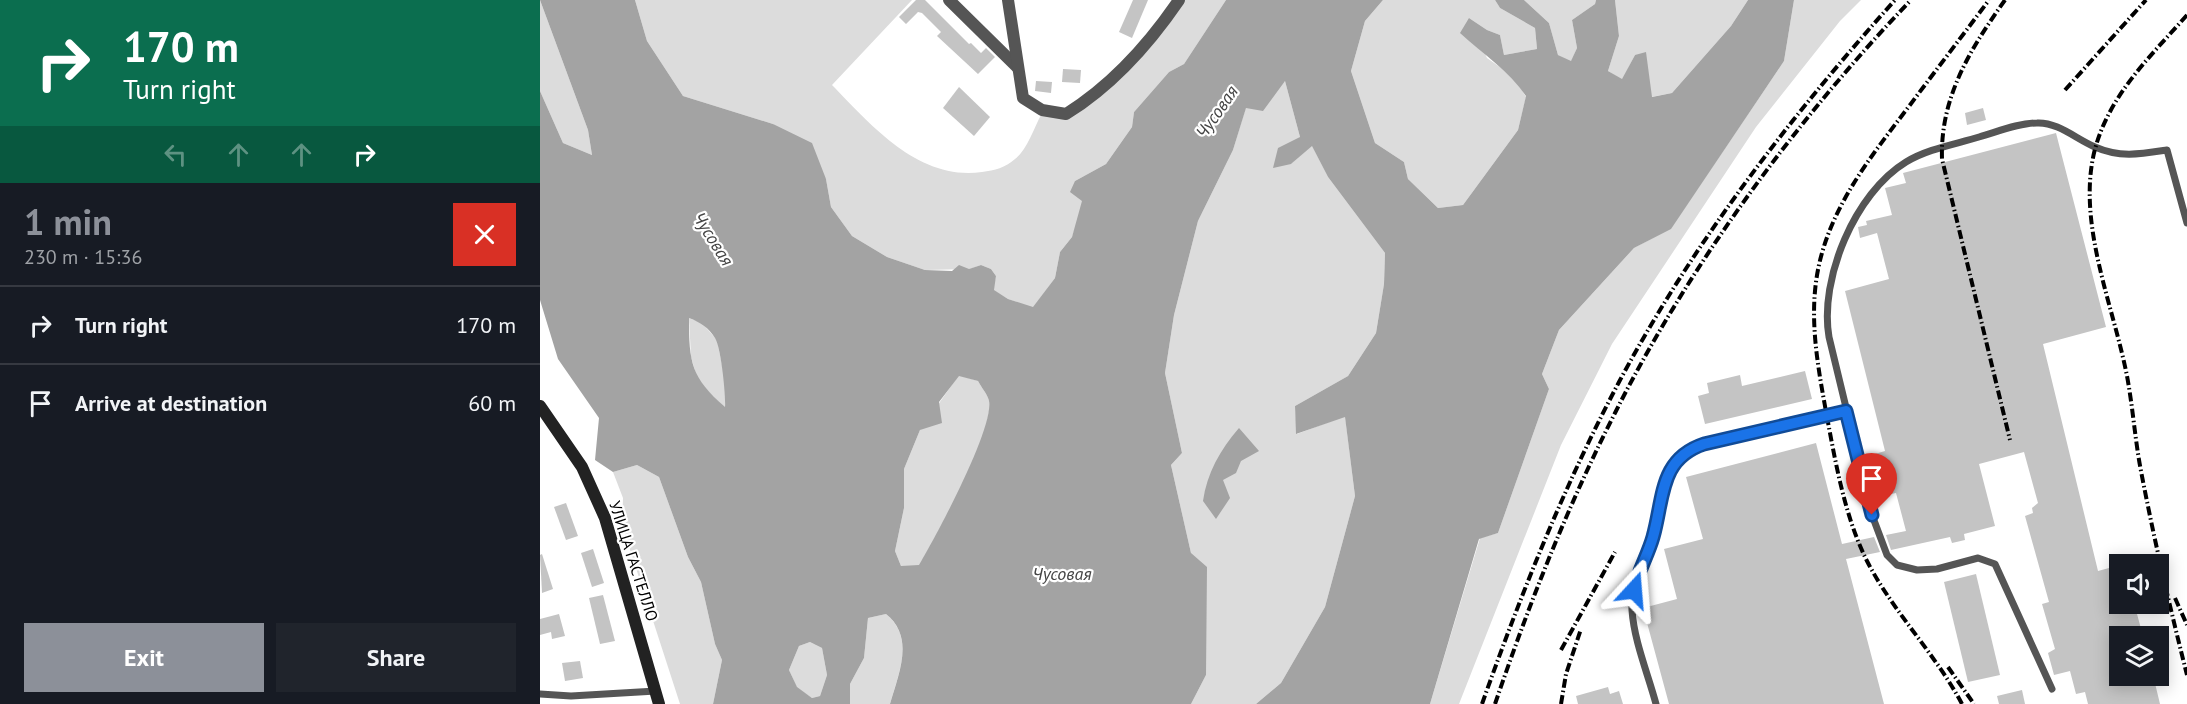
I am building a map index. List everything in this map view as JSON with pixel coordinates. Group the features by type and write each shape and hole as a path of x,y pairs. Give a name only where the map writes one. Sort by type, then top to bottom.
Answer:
{"street":[{"path":"949,0 1018,68"},
{"path":"1008,0 1023,98 1042,110 1066,114 1092,98 1125,65 1179,0"},
{"name":"УЛИЦА ГАСТЕЛЛО","path":"540,406 582,467 605,518 658,698"}],"lane":[{"path":"2052,689 1995,564 1978,558 1936,569 1917,570 1898,565 1887,555 1872,515 1846,411 1826,321 1828,294 1848,232 1859,210 1880,182 1909,160 2037,123 2049,124 2114,153 2130,156 2167,150 2187,222"},
{"path":"1656,704 1638,637 1632,602 1636,579 1655,531 1665,481 1674,463 1687,450 1704,444 1846,411"},
{"path":"540,694 658,698"}],"shaded area":[{"path":"540,0 588,130 592,155 563,143 540,91"},
{"path":"635,0 912,0 832,85 880,133 898,147 938,168 959,173 982,172 1004,167 1011,162 1023,150 1041,115 1065,119 1182,0 1226,0 1184,64 1169,72 1134,112 1132,127 1106,164 1075,181 1083,201 1081,212 1072,237 1060,252 1055,278 1033,308 1008,299 993,290 996,276 991,269 981,265 970,269 925,270 887,257 852,236 831,207 826,179 773,124 683,96 647,41"},
{"path":"1383,0 1495,0 1500,8 1535,28 1537,49 1504,55 1500,35 1487,30 1469,18 1487,58 1514,77 1526,97 1518,130 1463,205 1438,208 1408,179 1404,162 1375,143 1351,71 1365,21"},
{"path":"1524,0 1596,0 1595,4 1572,20 1577,48 1571,62 1558,55 1549,23"},
{"path":"1615,0 1748,0 1731,26 1672,93 1651,97 1635,55 1622,80 1608,71 1619,36"},
{"path":"1794,0 1861,0 1840,21 1756,127 1612,344 1561,445 1459,704 1430,704 1480,538 1498,533 1549,389 1542,374 1559,330 1634,248 1671,228 1784,61"},
{"path":"1285,81 1300,137 1291,164 1312,145 1328,177 1385,253 1384,284 1376,333 1348,376 1295,406 1297,434 1345,416 1355,496 1325,607 1281,683 1256,704 1191,704 1206,675 1191,553 1171,465 1182,453 1165,373 1174,315 1198,221 1233,150 1246,107"},
{"path":"689,318 702,323 717,340 727,390 725,408 698,381 691,357"},
{"path":"959,375 978,381 989,401 983,435 963,484 919,566 901,566 895,551 904,508 904,469 920,430"},
{"path":"637,465 659,477 688,557 701,582 715,644 722,660 713,704 680,704 622,525 623,498 613,472"},
{"path":"886,614 895,623 902,645 900,668 890,704 850,704 850,684 864,658 868,618"},
{"path":"810,642 822,648 827,675 820,696 812,698 797,688 789,670 799,646"}],"water":[{"name":"Чусовая","path":"540,0 635,0 647,41 683,96 773,124 812,143 826,179 831,207 852,236 887,257 925,270 952,271 959,265 969,269 981,265 991,269 996,276 994,290 1008,299 1033,307 1055,278 1060,252 1072,237 1082,201 1070,192 1075,181 1106,164 1132,127 1134,112 1169,72 1184,64 1226,0 1383,0 1365,21 1351,71 1375,143 1404,162 1408,179 1438,208 1463,205 1518,130 1526,96 1504,71 1460,33 1469,18 1487,30 1500,35 1504,55 1537,49 1535,28 1500,8 1495,0 1524,0 1549,23 1558,55 1571,61 1577,48 1572,20 1595,4 1596,0 1615,0 1619,36 1608,71 1622,79 1635,55 1646,52 1652,97 1672,93 1731,26 1748,0 1794,0 1784,61 1671,229 1634,248 1559,330 1542,374 1549,389 1498,533 1479,539 1430,704 1256,704 1281,683 1325,607 1355,496 1345,417 1296,434 1295,406 1348,376 1376,333 1384,284 1385,253 1328,177 1312,146 1291,164 1273,168 1278,148 1300,137 1285,81 1263,111 1246,108 1233,150 1198,221 1174,315 1165,373 1182,453 1171,465 1191,553 1207,567 1206,675 1191,704 890,704 900,668 902,644 895,623 886,614 868,618 864,658 850,684 850,704 713,704 722,660 715,644 701,582 688,557 659,477 637,465 613,472 595,460 599,418 558,359 540,300 540,91 563,143 592,155 588,130","holes":["689,318 707,328 717,343 723,372 725,407 705,387 694,368 691,358","959,376 978,381 989,401 988,415 962,483 919,565 901,566 895,551 904,508 904,469 920,430 942,423 939,402","810,642 822,648 827,675 820,696 812,698 797,687 789,670 799,646"]},
{"path":"1239,428 1259,451 1241,461 1236,473 1223,480 1230,498 1216,519 1203,501 1205,491 1215,462"}],"building":[{"path":"916,0 925,0 969,44 971,43 981,53 986,48 995,57 978,74 937,36 941,32 922,13 918,12 906,24 899,17"},
{"path":"1133,0 1148,0 1132,38 1119,32"},
{"path":"1063,69 1081,70 1080,83 1062,82"},
{"path":"1036,81 1052,82 1051,93 1035,91"},
{"path":"959,87 990,117 974,136 943,108"},
{"path":"1983,108 1986,120 1967,125 1965,113"},
{"path":"2056,133 2106,327 2043,344 2098,571 2109,568 2109,614 2137,614 2140,626 2109,626 2109,686 2156,686 2160,704 2088,704 2085,692 2076,694 2070,671 2054,675 2048,653 2055,649 2042,604 2049,602 2025,516 2033,513 2032,508 2038,503 2024,452 1979,464 1995,526 1964,534 1965,540 1952,543 1950,537 1891,550 1886,535 1906,531 1896,493 1886,495 1879,471 1875,472 1875,454 1885,451 1845,291 1889,279 1877,233 1860,238 1858,227 1867,225 1866,221 1892,215 1885,188 1906,183 1903,173"},
{"path":"1805,371 1812,399 1705,424 1698,396 1709,393 1707,383 1740,375 1742,386"},
{"path":"1816,443 1842,544 1874,537 1880,552 1846,559 1884,704 1669,704 1643,608 1677,599 1664,549 1703,539 1686,477"},
{"path":"566,503 578,536 566,540 554,507"},
{"path":"593,549 604,583 592,587 581,553"},
{"path":"542,554 553,589 542,593 540,555"},
{"path":"1976,574 2000,675 1968,682 1944,582"},
{"path":"603,595 615,641 600,644 589,598"},
{"path":"559,614 565,636 552,639 551,632 540,635 540,619"},
{"path":"580,661 583,678 565,681 562,663"},
{"path":"1608,687 1610,694 1619,691 1623,704 1578,704 1576,696"},
{"path":"2022,690 2025,704 1999,704 1997,696"}],"railway":[{"path":"1482,704 1528,581 1562,501 1599,421 1648,330 1711,231 1745,183 1818,90 1895,0"},
{"path":"1495,704 1536,592 1566,519 1598,446 1645,356 1677,302 1748,195 1827,94 1911,0"},
{"path":"1962,704 1939,667 1877,580 1859,544 1838,472 1821,384 1816,350 1814,299 1821,257 1829,233 1851,188 1879,146 1989,0"},
{"path":"2005,0 1970,55 1952,94 1946,115 1942,159 2010,440"},
{"path":"2065,90 2146,0"},
{"path":"2187,15 2133,77 2110,111 2095,149 2090,177 2093,234 2127,376 2151,522 2187,675"},
{"path":"1561,650 1615,552"},
{"path":"2175,598 2187,625"},
{"path":"1561,704 1566,674 1581,629"},
{"path":"1948,667 1974,704"}],"route":[{"path":"1634,590 1636,579 1651,544 1665,481 1674,463 1687,450 1694,447 1846,411 1872,515"}]}
